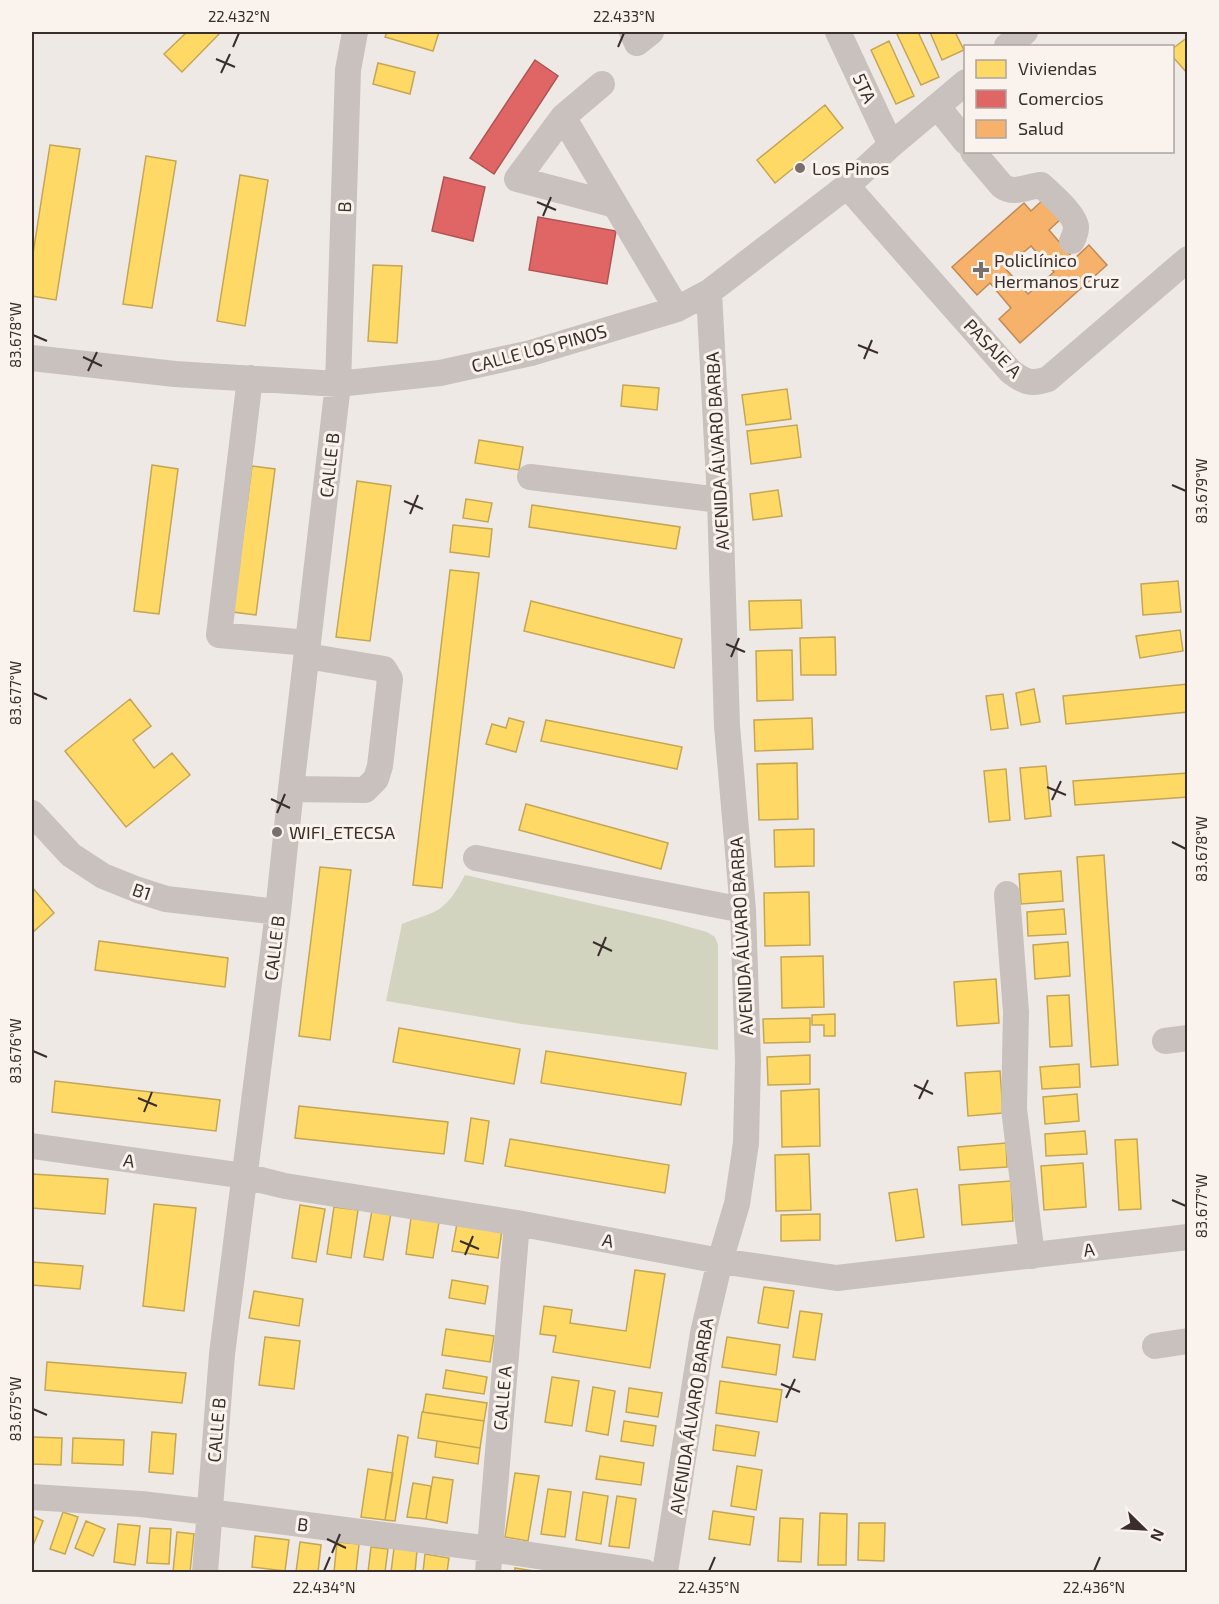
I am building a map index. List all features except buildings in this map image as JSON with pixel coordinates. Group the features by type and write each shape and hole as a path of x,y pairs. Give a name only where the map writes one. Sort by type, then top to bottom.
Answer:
{"street":[{"name":"B","path":"338,384 348,70 355,32"},
{"name":"5TA","path":"838,32 891,145"},
{"path":"1008,45 1025,32"},
{"path":"602,84 563,117 517,179 615,205"},
{"name":"CALLE LOS PINOS","path":"32,358 175,374 338,384 440,373 520,356 677,309 709,292 848,186 891,145 964,84"},
{"path":"937,105 964,139"},
{"path":"563,117 677,309"},
{"path":"974,153 1008,190 1019,191 1030,186 1041,185 1049,192 1076,223 1072,241"},
{"name":"PASAJE A","path":"848,186 1010,371 1028,382 1048,379 1188,259"},
{"name":"AVENIDA ÁLVARO BARBA","path":"665,1572 703,1333 720,1261 738,1204 746,1143 748,1061 743,910 727,726 720,500 709,292"},
{"path":"250,378 219,634 308,650 384,669 390,679 380,766 376,779 365,790 291,789"},
{"name":"CALLE B","path":"205,1572 222,1354 278,912 338,384"},
{"path":"530,477 720,500"},
{"name":"B1","path":"32,813 71,855 103,876 166,899 278,912"},
{"path":"476,858 743,910"},
{"path":"1007,894 1016,1012 1014,1109 1032,1256"},
{"name":"A","path":"32,1146 245,1176 285,1186 517,1222 720,1261 837,1278 1188,1238"},
{"name":"CALLE A","path":"489,1561 517,1222"},
{"path":"1155,1346 1188,1341"},
{"name":"B","path":"32,1497 141,1504 209,1512 489,1561 645,1572"}],"green space":[{"path":"465,875 664,920 707,932 715,937 718,945 718,1050 522,1024 386,1001 402,924 439,909 452,896"}],"place":[{"name":"Los Pinos","path":"800,168"},
{"name":"Policlínico Hermanos Cruz","path":"981,270"},
{"name":"WIFI_ETECSA","path":"277,832"}]}
